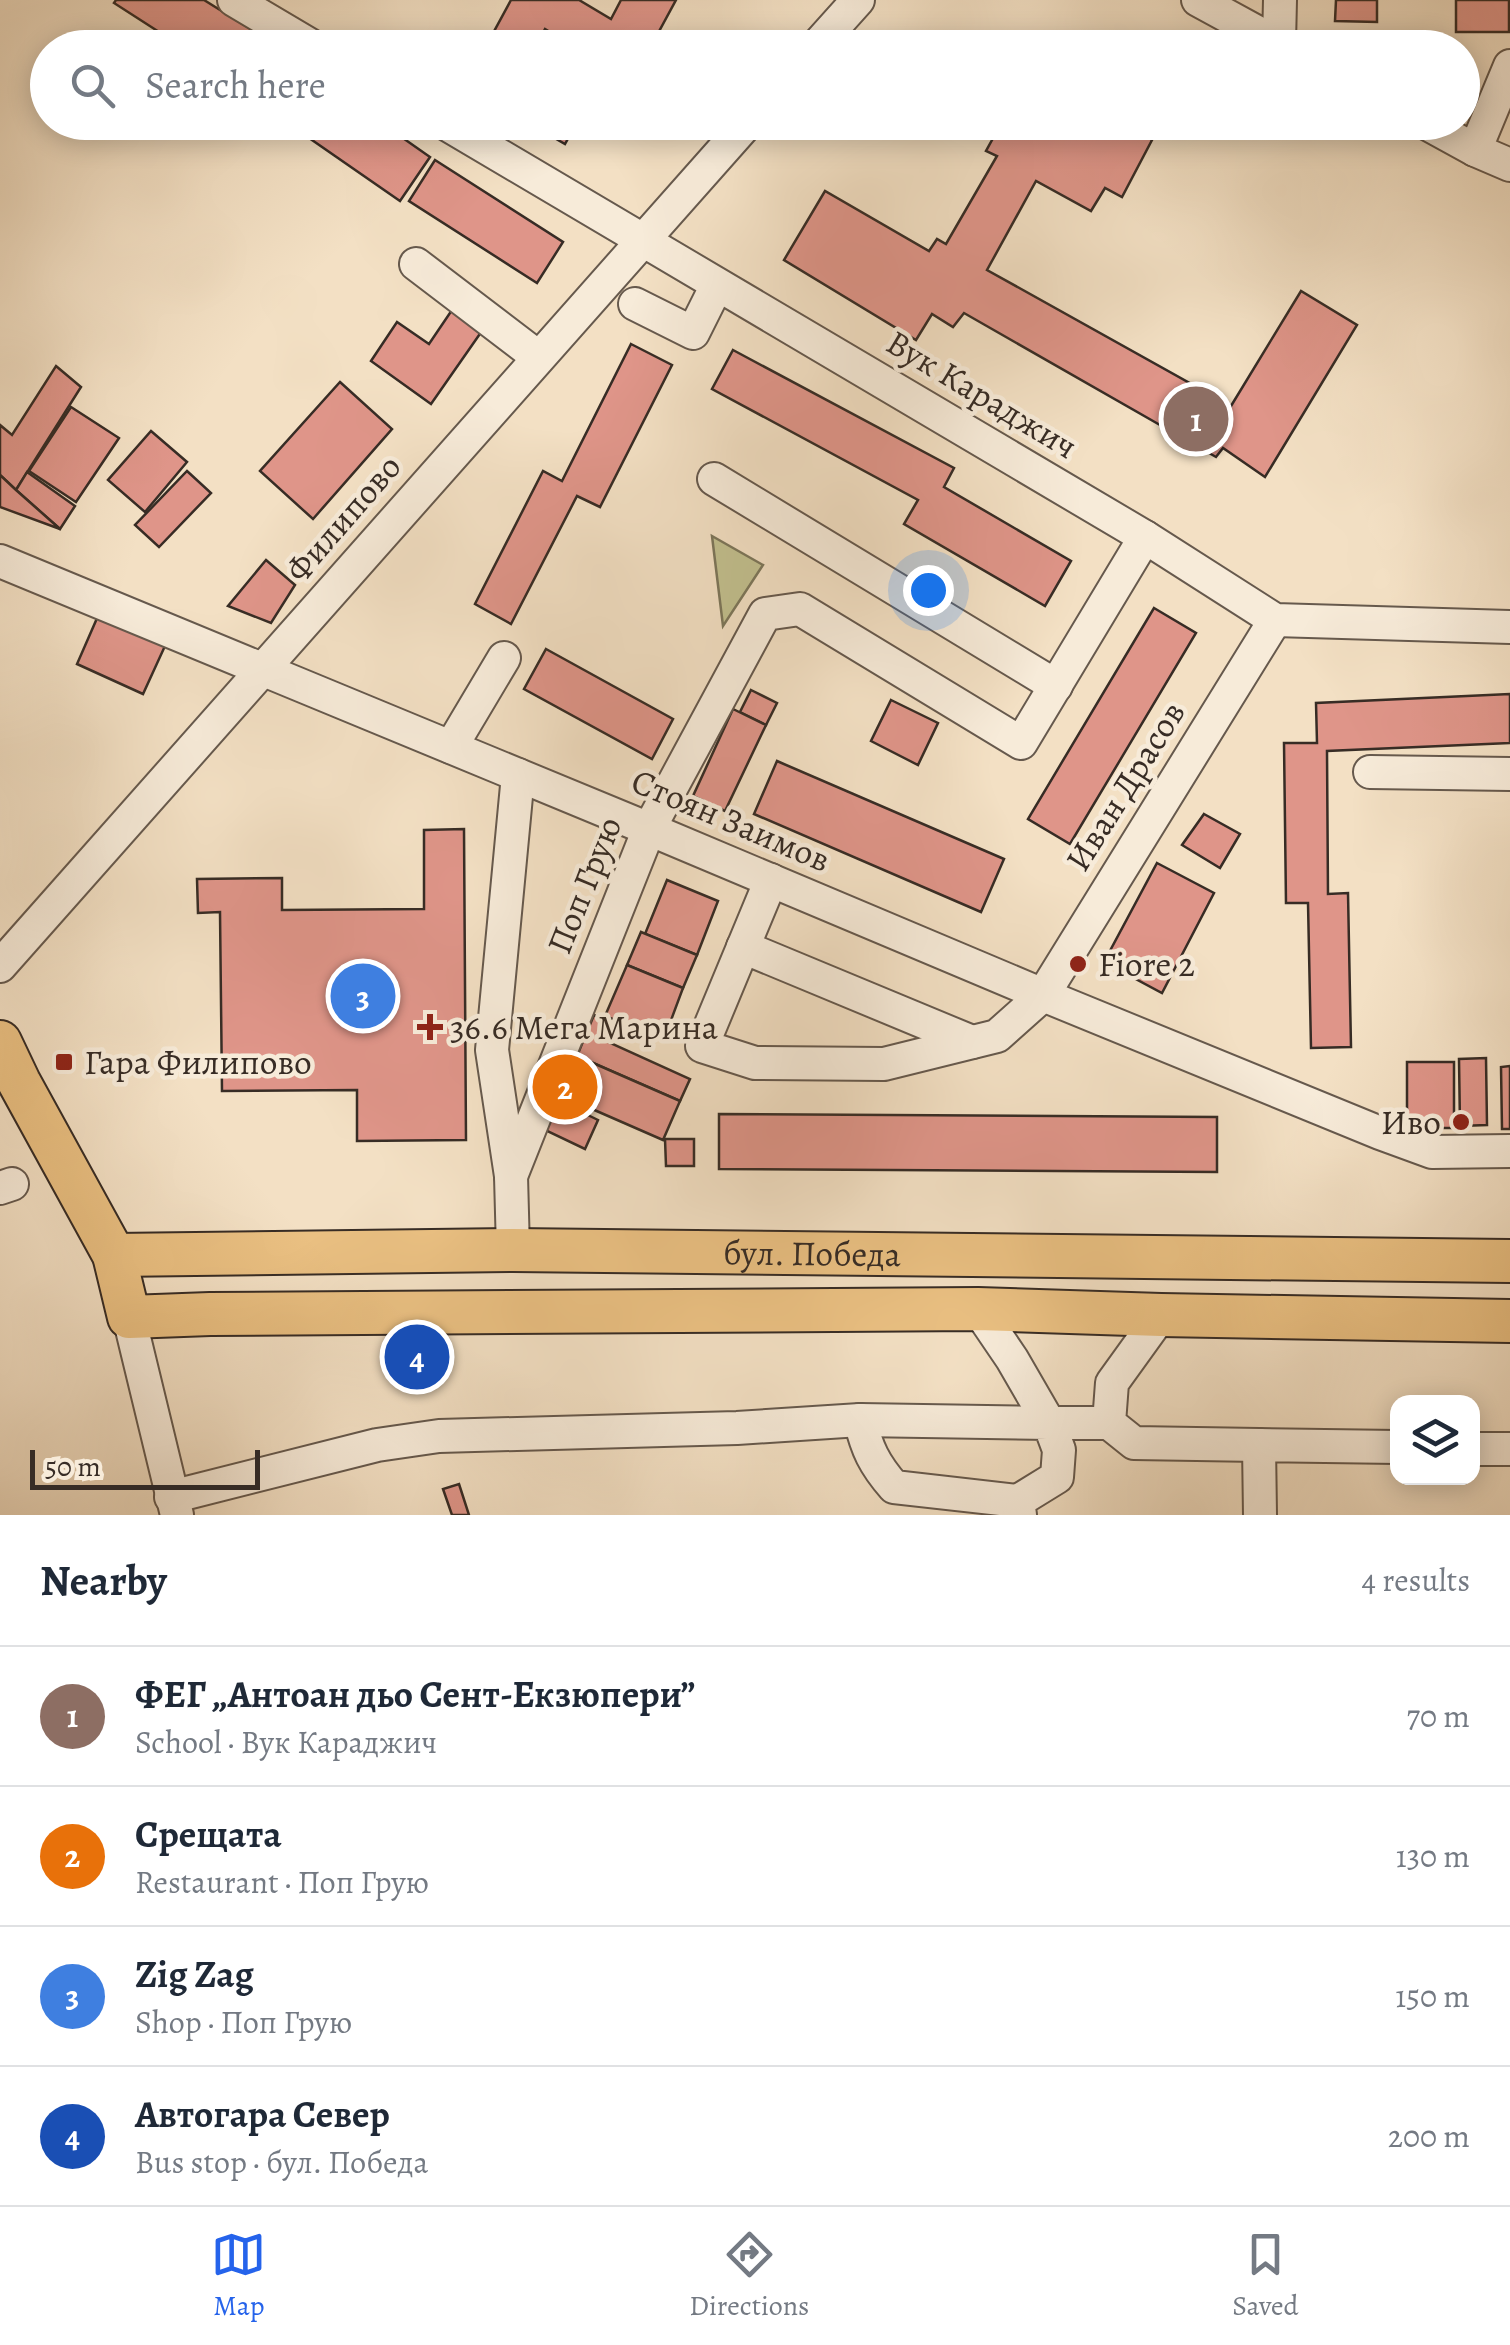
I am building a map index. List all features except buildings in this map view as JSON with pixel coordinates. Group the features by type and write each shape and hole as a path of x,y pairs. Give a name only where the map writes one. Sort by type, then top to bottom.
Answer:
{"main road":[{"path":"0,1042 18,1082 114,1255 129,1316"},
{"name":"бул. Победа","path":"114,1255 513,1250 1510,1261"},
{"name":"бул. Победа","path":"129,1316 978,1308 1510,1321"}],"street":[{"path":"234,0 285,30"},
{"path":"832,30 858,0"},
{"path":"1198,0 1253,30"},
{"path":"1280,0 1281,30"},
{"path":"1480,138 1510,66"},
{"name":"Вук Караджич","path":"473,140 1145,537 1274,620"},
{"name":"Филипово","path":"0,966 732,140"},
{"path":"1457,140 1510,165"},
{"path":"1475,150 1479,140"},
{"path":"416,264 538,357"},
{"path":"635,304 693,333 718,284"},
{"path":"714,479 1056,686 1145,537"},
{"name":"Стоян Заимов","path":"0,561 1043,995 1432,1152 1510,1151"},
{"name":"Поп Грую","path":"511,1176 649,829 765,614 800,610 1021,743 1056,686"},
{"path":"1274,620 1510,627"},
{"name":"Иван Драсов","path":"744,946 702,1046 755,1063 884,1064 998,1036 1043,995 1274,620"},
{"path":"452,747 504,658"},
{"path":"1370,772 1510,774"},
{"path":"513,1250 511,1176 492,1050 518,775"},
{"path":"770,880 744,946 972,1042"},
{"path":"860,1420 867,1449 894,1487 1019,1508 1057,1478 1059,1450 1048,1423 978,1308"},
{"path":"1109,1423 1112,1382 1161,1315"},
{"path":"129,1316 174,1506 377,1445 440,1436 737,1428 860,1420 1109,1423 1134,1442 1390,1447"},
{"path":"1259,1445 1260,1515"},
{"path":"1480,1448 1510,1449"}],"shaded area":[{"path":"712,536 763,565 723,626"}],"place":[{"name":"ФЕГ „Антоан дьо Сент-Екзюпери”","path":"1196,419"},
{"name":"Fiore 2","path":"1078,964"},
{"name":"Zig Zag","path":"363,996"},
{"name":"36.6 Мега Марина","path":"430,1027"},
{"name":"Гара Филипово","path":"64,1062"},
{"name":"Срещата","path":"565,1087"},
{"name":"Иво","path":"1461,1122"},
{"name":"Автогара Север","path":"417,1357"}]}
